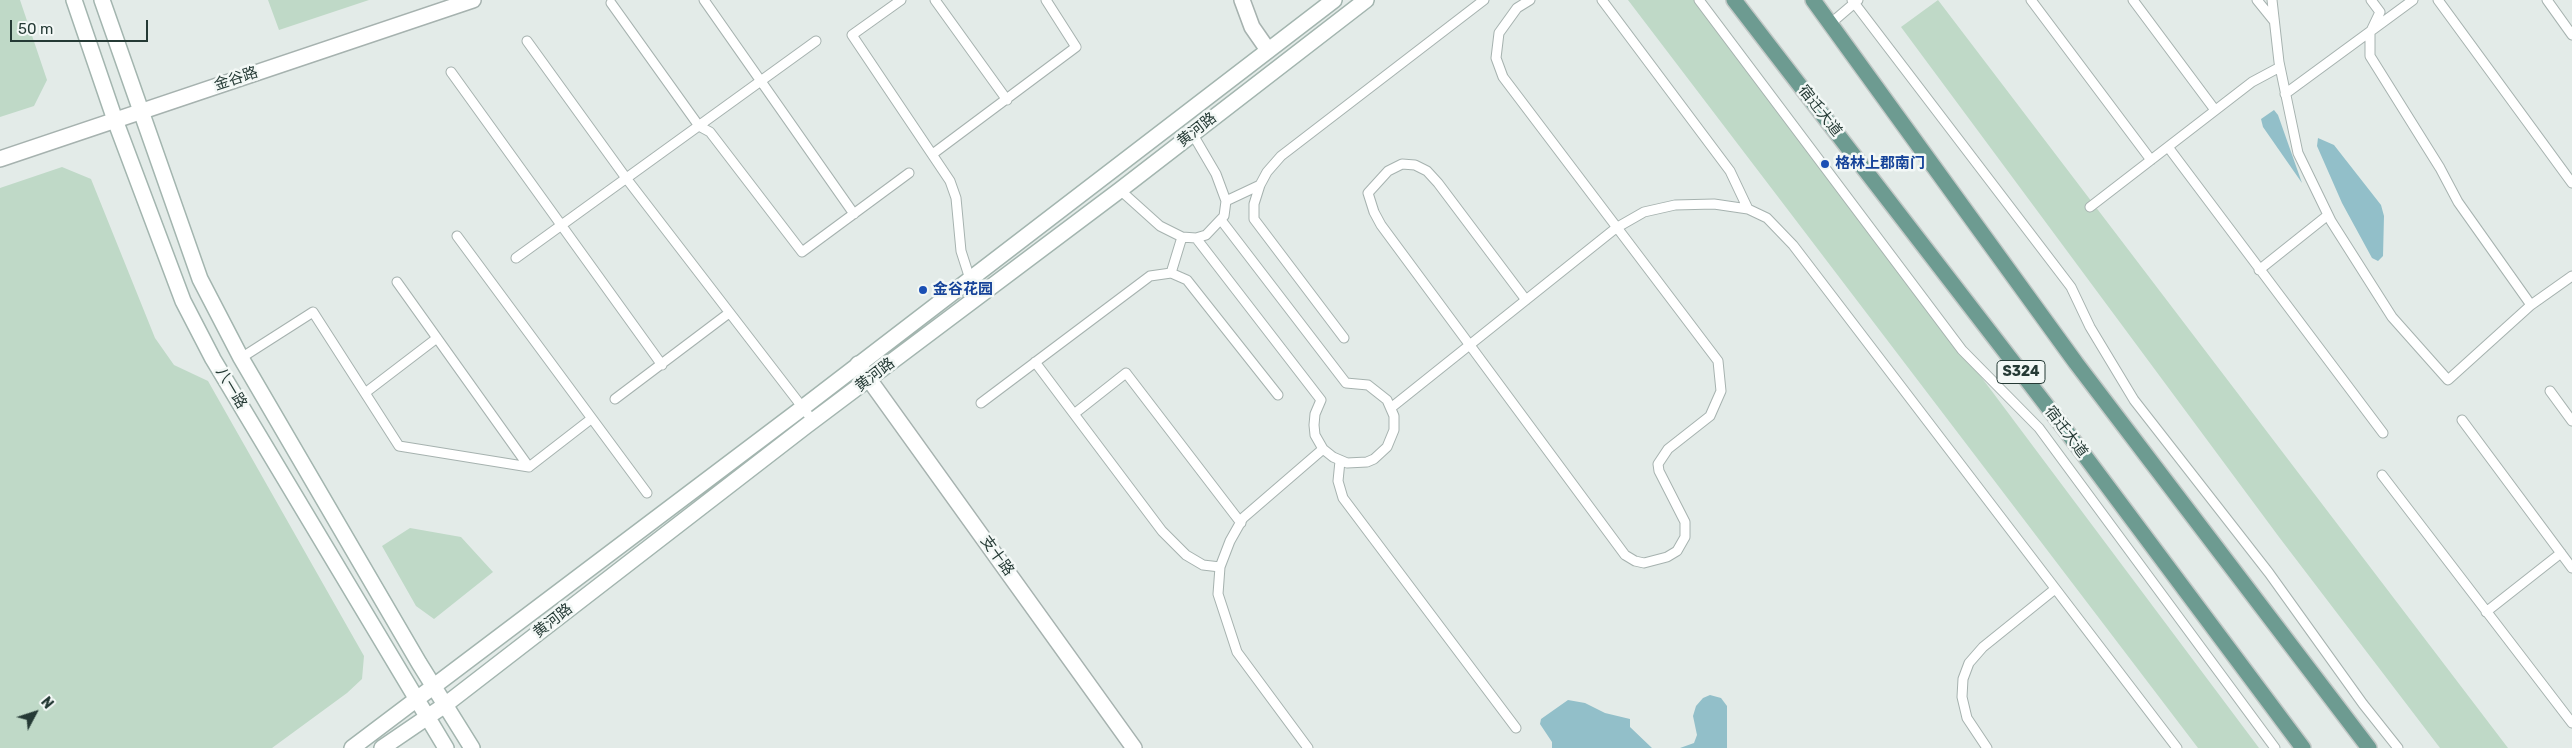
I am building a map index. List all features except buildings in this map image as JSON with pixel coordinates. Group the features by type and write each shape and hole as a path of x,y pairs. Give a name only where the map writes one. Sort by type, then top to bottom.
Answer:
{"main road":[{"name":"八一路","path":"74,0 115,120 187,310 213,359 446,748"},
{"name":"八一路","path":"102,0 200,279 241,358 434,687 472,748"},
{"name":"金谷路","path":"0,159 473,0"},
{"path":"1242,0 1252,27 1268,50"},
{"name":"黄河路","path":"352,748 1334,0"},
{"name":"黄河路","path":"382,748 426,716 445,705 869,378 1120,190 1366,0"},
{"name":"宿迁大道","path":"1734,0 2073,440 2303,748"},
{"path":"1813,0 2076,362 2369,748"},
{"name":"支十路","path":"858,364 1134,748"}],"lane":[{"path":"704,0 854,214"},
{"path":"902,0 852,35 934,153 954,188 961,251 970,279"},
{"path":"935,0 1007,100"},
{"path":"934,153 1076,47 1046,0"},
{"path":"1344,338 1254,219 1254,204 1260,185 1267,172 1280,156 1484,0"},
{"path":"1526,300 1438,184 1426,171 1415,165 1402,164 1388,171 1368,193 1374,212 1625,555 1635,561 1644,563 1667,557 1677,551 1685,537 1685,522 1659,471 1658,464 1668,449 1710,416 1721,391 1718,361 1503,77 1496,58 1499,33 1517,8 1530,0"},
{"path":"1602,0 1730,170 1748,208"},
{"path":"1699,0 1962,350 2039,428 2275,748"},
{"path":"2031,0 2151,160"},
{"path":"2132,0 2215,110"},
{"path":"2257,0 2274,22"},
{"path":"2272,0 2280,67 2298,153 2328,215 2392,317 2448,380 2531,305 2572,276"},
{"path":"2371,0 2380,12 2370,33 2370,56 2440,168 2458,202 2531,305"},
{"path":"2285,94 2413,0"},
{"path":"2438,0 2572,183"},
{"path":"2547,0 2572,35"},
{"path":"1830,24 1855,1 2071,287 2090,327 2134,400 2269,574 2363,704 2398,748"},
{"path":"611,4 700,126 710,132 802,252 909,173"},
{"path":"527,41 626,178 813,421"},
{"path":"516,258 816,41"},
{"path":"2090,206 2252,82 2280,67"},
{"path":"451,72 662,364"},
{"path":"1120,190 1160,226 1182,237 1196,238 1206,235 1224,216 1226,201 1223,188 1216,174 1192,133"},
{"path":"2168,147 2383,433"},
{"path":"1226,201 1260,185"},
{"path":"1392,408 1616,228 1644,212 1675,205 1714,204 1748,208 1767,218 1793,246 2177,748"},
{"path":"2259,270 2328,215"},
{"path":"1196,238 1321,400 1314,424 1315,435 1323,449 1340,461 1354,464 1367,462 1380,454 1387,447 1394,430 1392,408 1382,394 1368,385 1346,383 1221,220"},
{"path":"457,236 647,493"},
{"path":"1171,273 1182,237"},
{"path":"981,403 1150,276 1171,273 1187,280 1278,395"},
{"path":"397,282 529,466"},
{"path":"241,358 313,312 399,446 529,466 591,419"},
{"path":"615,399 729,313"},
{"path":"365,393 437,338"},
{"path":"1035,362 1162,531 1186,555 1203,566 1220,567"},
{"path":"1074,414 1126,373 1240,523"},
{"path":"2550,391 2572,421"},
{"path":"2462,420 2572,568"},
{"path":"1308,748 1237,652 1218,594 1220,567 1230,541 1240,523 1261,500 1323,449"},
{"path":"1340,461 1338,481 1342,498 1516,728"},
{"path":"2382,474 2572,723"},
{"path":"2486,612 2561,553"},
{"path":"1987,748 1967,718 1962,697 1963,679 1969,663 1983,647 2056,589"}],"green space":[{"path":"0,0 20,0 47,80 34,106 0,117"},
{"path":"268,0 369,0 279,30"},
{"path":"1628,0 1699,0 2259,748 2198,748"},
{"path":"1938,0 2508,748 2440,748 2279,537 1901,27"},
{"path":"62,167 91,179 155,338 174,365 208,381 364,656 362,679 347,693 272,748 0,748 0,188"},
{"path":"410,528 461,537 493,572 434,619 416,606 382,546"}],"water":[{"path":"2274,110 2278,115 2302,183 2263,127 2261,119"},
{"path":"2318,138 2334,145 2381,205 2384,216 2383,256 2378,261 2372,258 2342,203 2317,146"},
{"path":"1710,695 1721,698 1727,706 1727,748 1680,748 1694,743 1697,735 1693,716 1696,706 1703,698"},
{"path":"1568,700 1585,703 1605,713 1630,719 1630,727 1652,748 1552,748 1552,742 1540,724 1541,719"}],"place":[{"name":"格林上郡南门","path":"1825,164"},
{"name":"金谷花园","path":"923,290"}]}
